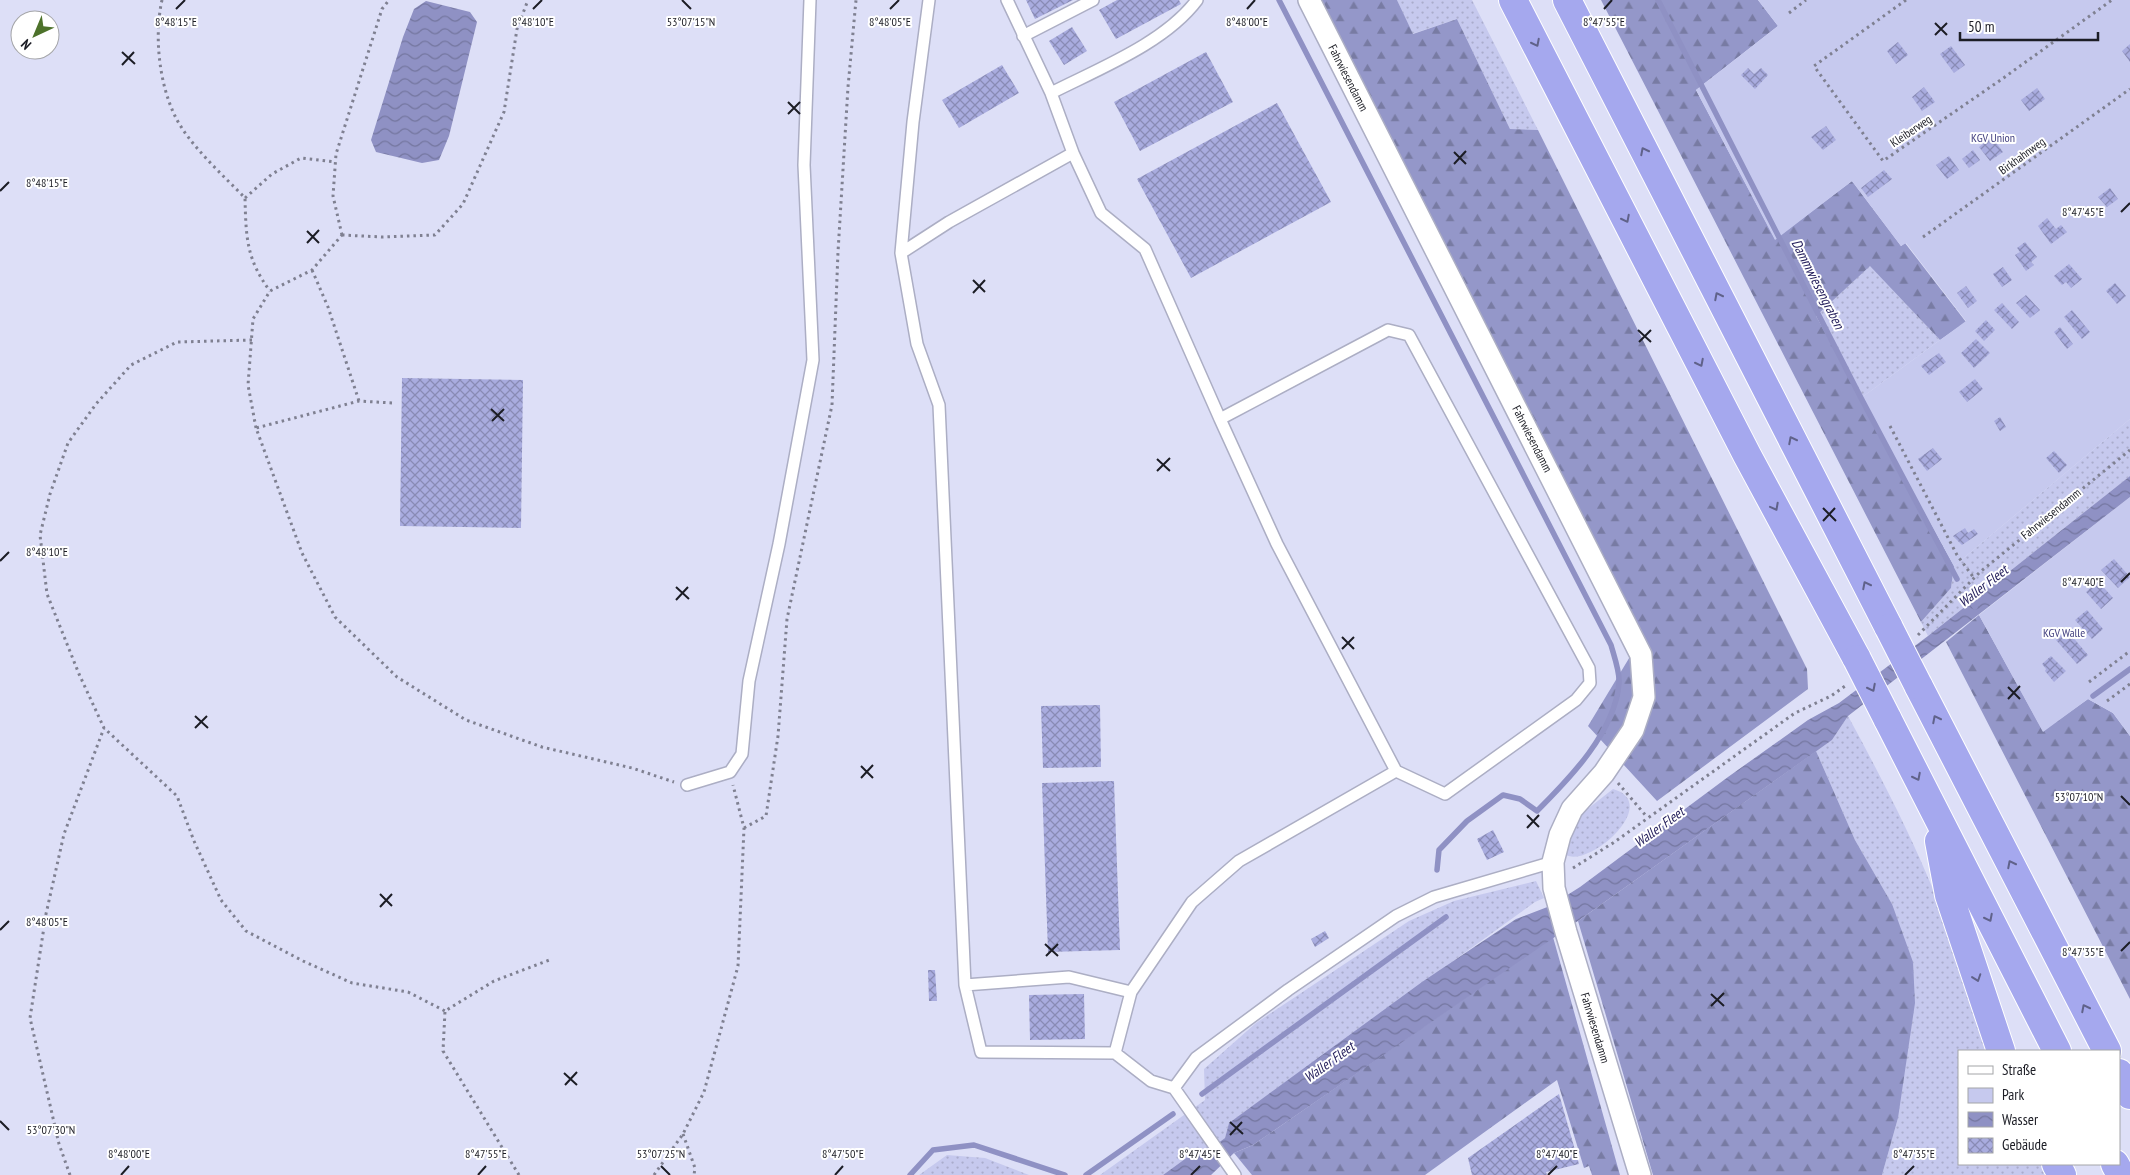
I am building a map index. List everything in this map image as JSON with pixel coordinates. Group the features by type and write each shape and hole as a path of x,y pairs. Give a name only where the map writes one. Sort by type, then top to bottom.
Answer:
{"highway":[{"path":"1513,0 1747,455 1857,659 2056,1050"},
{"path":"1567,0 2106,1050"},
{"path":"1934,812 1949,895 2002,1050"},
{"path":"2120,1075 2130,1095"}],"street":[{"name":"Fahrwiesendamm","path":"1309,0 1641,655 1644,696 1633,730 1604,773 1572,808 1560,835 1554,877 1566,932 1640,1175"}],"lane":[{"path":"687,786 730,772 742,754 749,681 779,544 813,360 804,164 810,0"},
{"path":"930,0 913,122 901,253 917,344 939,405 965,985 981,1052 1115,1053 1151,1081 1174,1088 1235,1175"},
{"path":"1007,0 1051,93 1073,153 1101,213 1146,248 1220,419 1277,544 1396,771 1445,794 1576,700 1590,683 1589,668 1409,334 1388,330 1220,419"},
{"path":"1023,36 1093,0"},
{"path":"1051,93 1148,43 1189,11 1198,0"},
{"path":"901,253 949,222 1073,153"},
{"path":"1115,1053 1131,992 1192,902 1239,861 1396,771"},
{"path":"1174,1088 1196,1058 1288,990 1396,916 1434,898 1554,877"},
{"path":"965,985 1069,977 1131,992"}],"path":[{"path":"162,0 158,61 175,117 205,157 245,198 246,239 256,273 270,291"},
{"path":"342,235 334,196 335,162 347,114 382,9 389,0"},
{"path":"342,235 383,237 435,235 463,204 504,112 517,29 528,0"},
{"path":"1788,13 1806,0"},
{"name":"Kleiberweg","path":"1906,0 1814,66 1883,161 2112,0"},
{"name":"Birkhahnweg","path":"1923,237 2130,89"},
{"path":"245,198 272,174 301,158 335,162"},
{"path":"342,235 312,270 270,291 254,319 248,384 256,428 302,553 335,617 397,677 466,720 542,747 632,768 687,786"},
{"path":"312,270 328,307 359,401"},
{"path":"252,340 177,342 131,365 96,404 68,444 50,494 40,535 47,594 79,674 104,728 177,796 194,841 221,900 246,931 303,961 352,983 408,992 445,1010"},
{"path":"256,428 359,401 392,403"},
{"path":"1890,426 1957,555 1974,578"},
{"name":"Fahrwiesendamm","path":"1924,630 1974,578 2130,450"},
{"path":"2089,682 2130,651"},
{"path":"2107,701 2130,684"},
{"path":"1554,877 1613,843 1795,713 1831,696"},
{"path":"70,1175 59,1144 30,1018 46,914 64,834 104,728"},
{"path":"654,1175 683,1134 704,1092 738,966 744,828 730,772"},
{"path":"1604,773 1621,786 1647,817"},
{"path":"445,1010 494,981 552,959"},
{"path":"445,1010 443,1051 519,1175"},
{"path":"683,1134 695,1168 694,1175"}],"green space":[{"path":"1297,0 1397,0 1413,34 1457,19 1510,129 1538,130 1807,669 1808,689 1657,801 1588,726 1631,655"},
{"path":"1397,0 1472,0 1538,130 1510,129 1457,19 1412,34"},
{"path":"1601,0 1758,0 1778,26 1696,90 1775,239 1852,181 1901,246 1905,243 1966,322 1940,340 1870,266 1816,316 1954,566 1951,588 1921,622"},
{"name":"KGV Union","path":"1758,0 2130,0 2130,419 1954,566 1861,398 1966,321 1906,243 1901,246 1852,181 1775,240 1696,90 1778,26"},
{"path":"1870,265 1940,340 1861,398 1816,316"},
{"path":"2130,419 2130,476 1928,636 1921,622 1951,588 1954,566"},
{"name":"KGV Walle","path":"2130,497 2130,736 2113,713 2088,699 2043,732 1979,615"},
{"path":"1979,615 2043,731 2088,699 2113,713 2130,736 2130,999 1946,642"},
{"path":"1848,716 1894,804 1935,894 1991,1050 1958,1050 1958,1165 2044,1165 2049,1175 1882,1175 1898,1118 1892,904 1855,840 1816,751 1832,740"},
{"path":"1816,751 1855,840 1892,904 1913,962 1915,1003 1898,1118 1882,1175 1653,1175 1578,921"},
{"path":"1613,789 1626,796 1630,807 1626,819 1617,832 1604,844 1590,852 1577,856 1566,855 1564,849 1580,815"},
{"path":"1536,881 1544,898 1535,902 1229,1123 1225,1138 1203,1154 1189,1156 1163,1175 1100,1175 1205,1100 1204,1069 1256,1023 1409,921 1454,901"},
{"path":"1553,937 1620,1175 1592,1175 1589,1166 1584,1168 1557,1080 1425,1175 1252,1175 1234,1153 1253,1145"},
{"path":"947,1155 985,1158 1029,1175 919,1175"}],"water":[{"path":"426,1 470,12 477,22 449,136 439,160 422,163 376,152 371,140 403,37 414,9"},
{"name":"Waller Fleet","path":"2130,476 2130,497 1848,716 1832,740 1578,921 1253,1145 1234,1153 1211,1175 1163,1175 1189,1156 1203,1154 1225,1138 1229,1123 1422,982 1516,919 1550,906 1580,887 1808,720 1839,703 1928,636"}],"building":[{"path":"1026,0 1073,0 1035,19"},
{"path":"1117,0 1179,0 1181,4 1116,39 1099,10"},
{"path":"1072,27 1087,51 1064,65 1049,41"},
{"path":"1898,42 1908,55 1896,64 1887,51"},
{"path":"2130,44 2130,62 2122,51"},
{"path":"1951,46 1965,65 1954,73 1940,54"},
{"path":"1206,52 1233,102 1140,151 1114,102"},
{"path":"1002,65 1019,93 959,128 942,100"},
{"path":"1748,68 1754,74 1761,68 1768,75 1755,89 1741,75"},
{"path":"1924,87 1935,102 1922,111 1912,97"},
{"path":"2037,88 2045,99 2029,111 2021,100"},
{"path":"1277,103 1331,202 1191,278 1137,179"},
{"path":"1826,126 1836,140 1823,150 1811,137"},
{"path":"1992,137 2003,152 1990,161 1979,147"},
{"path":"1973,150 1980,160 1969,168 1962,159"},
{"path":"1949,156 1959,170 1947,179 1936,165"},
{"path":"1884,170 1892,179 1868,197 1861,188"},
{"path":"2110,188 2118,199 2107,207 2098,197"},
{"path":"2047,218 2056,229 2061,225 2067,232 2051,244 2038,226"},
{"path":"2025,242 2037,257 2031,262 2034,265 2026,271 2015,255 2020,252 2017,248"},
{"path":"2069,264 2082,279 2071,288 2066,282 2062,285 2054,276"},
{"path":"2003,267 2012,280 2002,287 1993,274"},
{"path":"2115,283 2126,296 2117,304 2106,291"},
{"path":"1966,286 1977,301 1968,308 1957,293"},
{"path":"2026,295 2040,310 2030,318 2016,303"},
{"path":"2002,303 2019,322 2012,329 1994,310"},
{"path":"2072,310 2090,332 2082,339 2064,317"},
{"path":"1986,320 1995,330 1984,341 1975,331"},
{"path":"2060,327 2073,344 2067,349 2054,332"},
{"path":"1976,339 1990,353 1974,368 1961,353"},
{"path":"1939,353 1946,362 1929,375 1921,366"},
{"path":"402,378 523,380 521,528 400,526"},
{"path":"1975,379 1983,389 1967,402 1959,392"},
{"path":"2000,417 2006,427 2000,431 1994,421"},
{"path":"1933,448 1942,459 1927,471 1918,459"},
{"path":"2054,451 2067,465 2059,473 2046,458"},
{"path":"1965,528 1968,533 1974,529 1978,534 1962,545 1953,536"},
{"path":"2114,559 2130,577 2118,588 2101,570"},
{"path":"2098,581 2113,598 2101,609 2086,592"},
{"path":"2087,610 2103,629 2092,639 2075,620"},
{"path":"2062,634 2066,640 2071,635 2088,655 2077,664 2056,640"},
{"path":"2051,656 2066,671 2054,682 2042,664"},
{"path":"1100,705 1101,767 1043,768 1041,706"},
{"path":"1114,781 1120,950 1048,952 1042,783"},
{"path":"1493,830 1504,852 1487,860 1477,839"},
{"path":"1325,931 1329,938 1315,947 1311,939"},
{"path":"928,970 935,970 937,1001 929,1001"},
{"path":"1084,994 1085,1039 1030,1040 1029,995"},
{"path":"1559,1094 1579,1164 1546,1172 1547,1175 1472,1175 1468,1158"}],"waterway":[{"path":"1279,0 1611,645 1618,669 1619,683 1616,701 1609,719 1589,753 1563,784 1537,811 1520,799 1503,795 1467,821 1439,850 1437,870"},
{"name":"Dammwiesengraben","path":"1658,0 1861,398 1957,579"},
{"name":"Dammwiesengraben","path":"1968,597 1975,607"},
{"path":"2093,696 2130,669"},
{"path":"1202,1094 1446,917"},
{"path":"1086,1175 1173,1114"},
{"path":"910,1175 933,1150 974,1145 1065,1175"}]}
